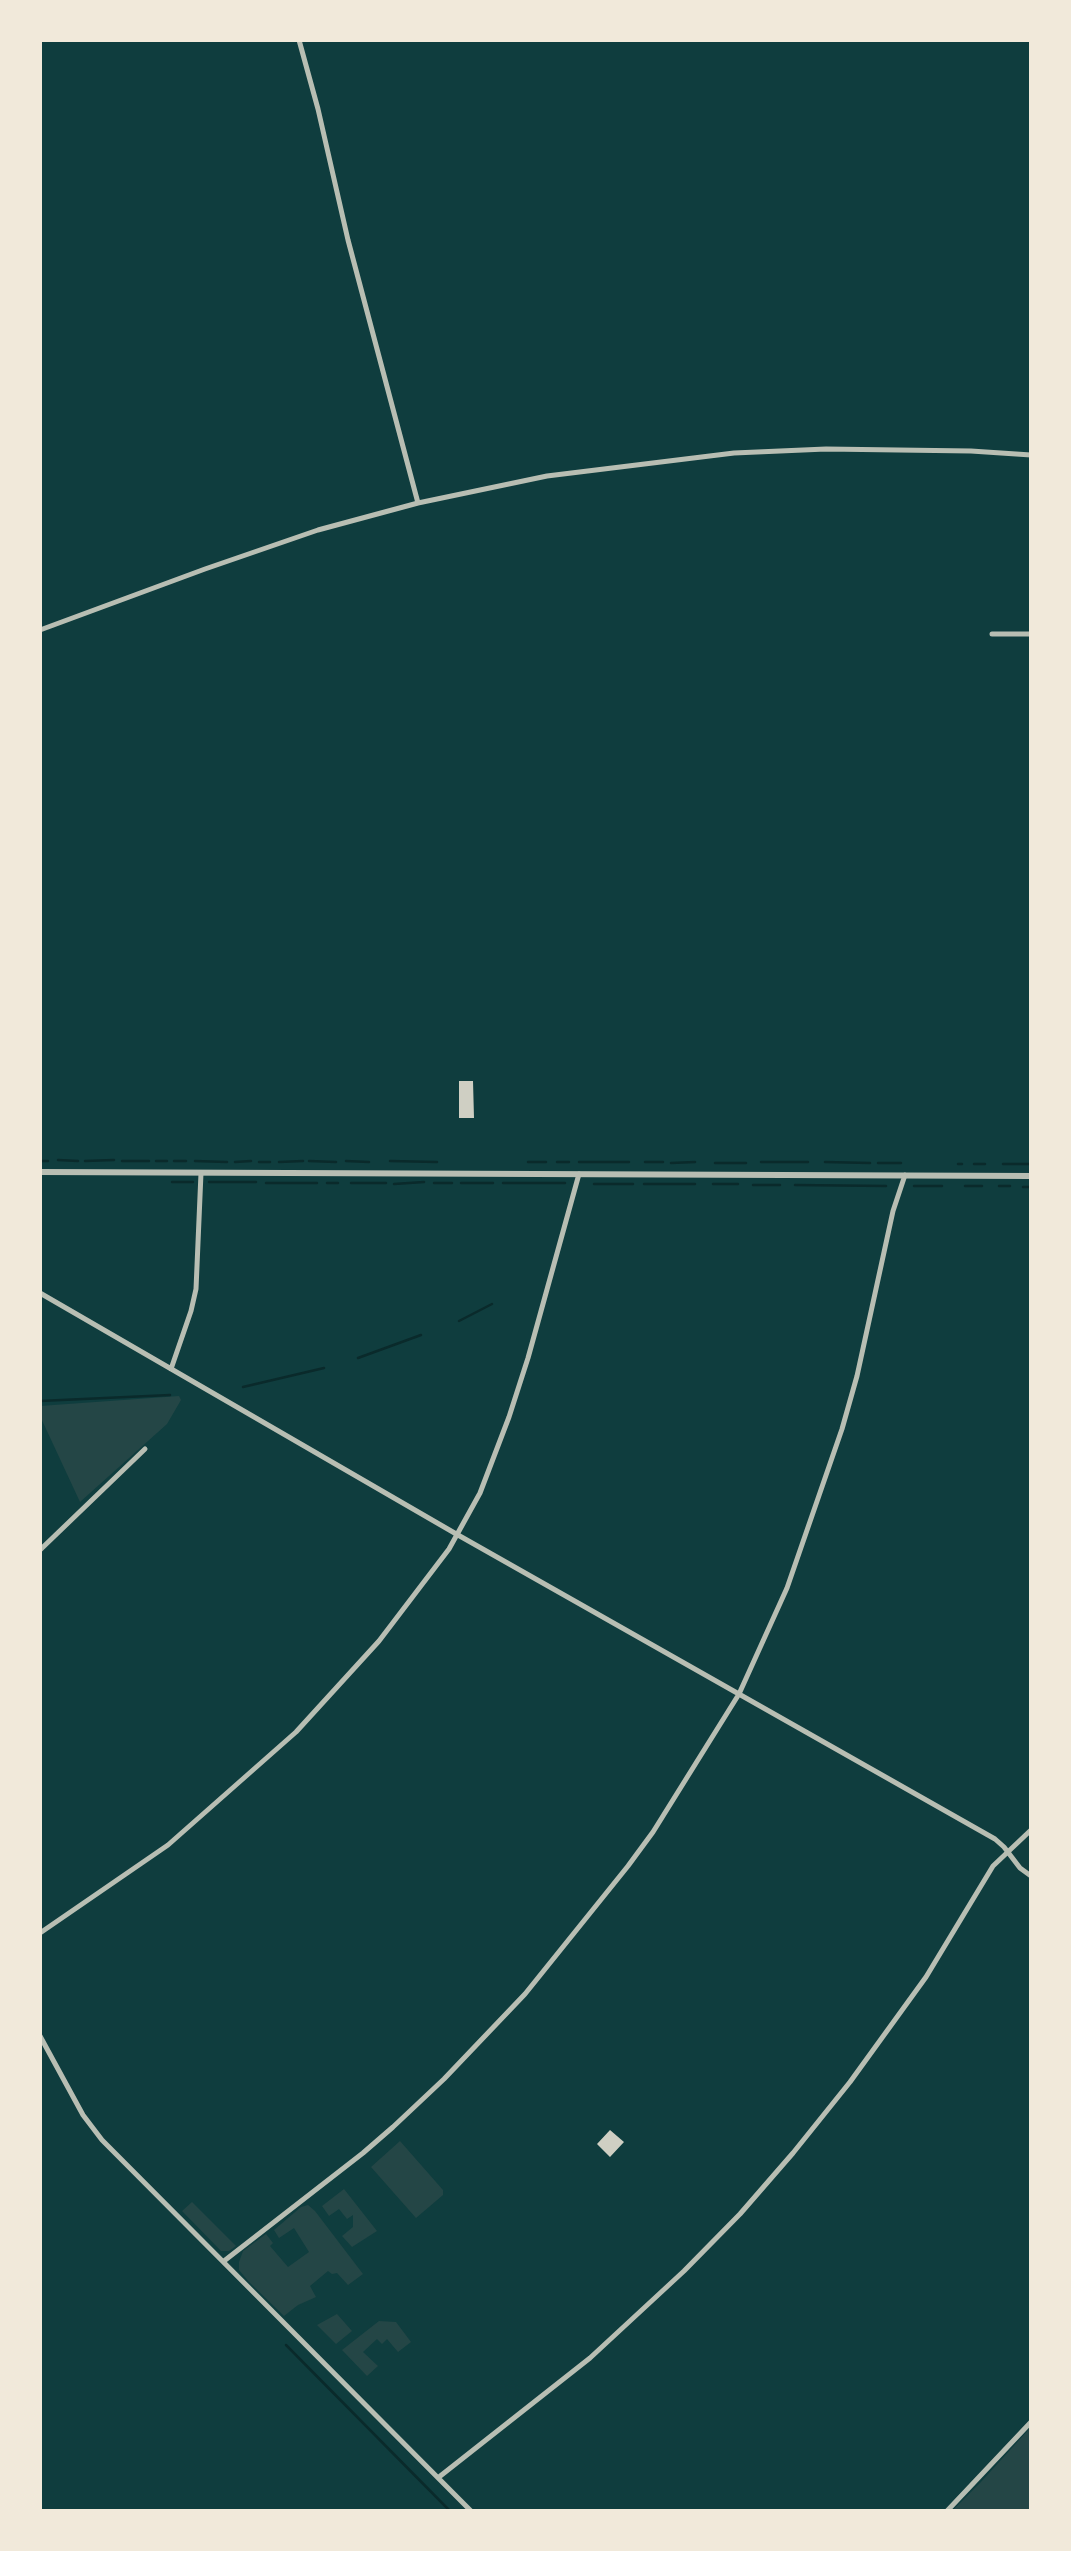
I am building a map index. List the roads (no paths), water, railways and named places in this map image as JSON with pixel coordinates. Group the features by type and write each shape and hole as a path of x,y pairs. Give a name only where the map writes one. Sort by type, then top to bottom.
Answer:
{"street":[{"path":"299,40 348,240 418,503"},
{"path":"40,630 279,543 418,503 564,473 734,453 862,448 1031,455"},
{"path":"992,634 1031,634"},
{"path":"40,1172 1031,1175"},
{"path":"171,1369 194,1299 201,1173"},
{"path":"40,1934 168,1845 296,1732 393,1625 458,1535 480,1493 509,1417 579,1174"},
{"path":"224,2261 385,2134 438,2085 519,2001 628,1866 739,1694 790,1580 842,1429 857,1376 893,1211 905,1175"},
{"path":"40,1293 458,1535 995,1839 1012,1860 1031,1876"},
{"path":"40,1550 145,1449"},
{"path":"439,2477 590,2358 675,2281 740,2214 850,2082 926,1976 993,1866 1031,1830"},
{"path":"40,2036 91,2127 471,2511"},
{"path":"947,2511 1031,2422"}],"waterway":[{"path":"58,1160 78,1161"},
{"path":"85,1161 114,1160"},
{"path":"40,1161 48,1161"},
{"path":"122,1161 149,1161"},
{"path":"156,1161 167,1161"},
{"path":"174,1161 186,1161"},
{"path":"195,1161 227,1162"},
{"path":"235,1162 251,1161"},
{"path":"279,1162 303,1161"},
{"path":"309,1161 336,1162"},
{"path":"346,1161 369,1162"},
{"path":"390,1161 437,1162"},
{"path":"259,1162 270,1162"},
{"path":"528,1162 546,1162"},
{"path":"557,1162 569,1162"},
{"path":"579,1162 629,1162"},
{"path":"645,1162 663,1162"},
{"path":"671,1163 695,1162"},
{"path":"761,1162 808,1162"},
{"path":"825,1162 870,1163"},
{"path":"715,1163 746,1163"},
{"path":"878,1163 901,1163"},
{"path":"974,1164 985,1164"},
{"path":"1003,1164 1031,1164"},
{"path":"172,1182 193,1182"},
{"path":"209,1182 256,1182"},
{"path":"394,1184 424,1182"},
{"path":"266,1183 317,1183"},
{"path":"327,1183 338,1183"},
{"path":"351,1183 386,1183"},
{"path":"434,1183 452,1183"},
{"path":"461,1183 493,1183"},
{"path":"503,1183 565,1183"},
{"path":"594,1184 633,1184"},
{"path":"644,1184 695,1184"},
{"path":"713,1184 738,1184"},
{"path":"753,1185 780,1185"},
{"path":"795,1185 886,1186"},
{"path":"914,1186 942,1186"},
{"path":"965,1186 982,1186"},
{"path":"999,1186 1010,1186"},
{"path":"1023,1187 1031,1187"},
{"path":"459,1321 492,1304"},
{"path":"358,1358 421,1335"},
{"path":"243,1387 324,1368"},
{"path":"40,1401 170,1395"},
{"path":"286,2345 450,2511"}]}
